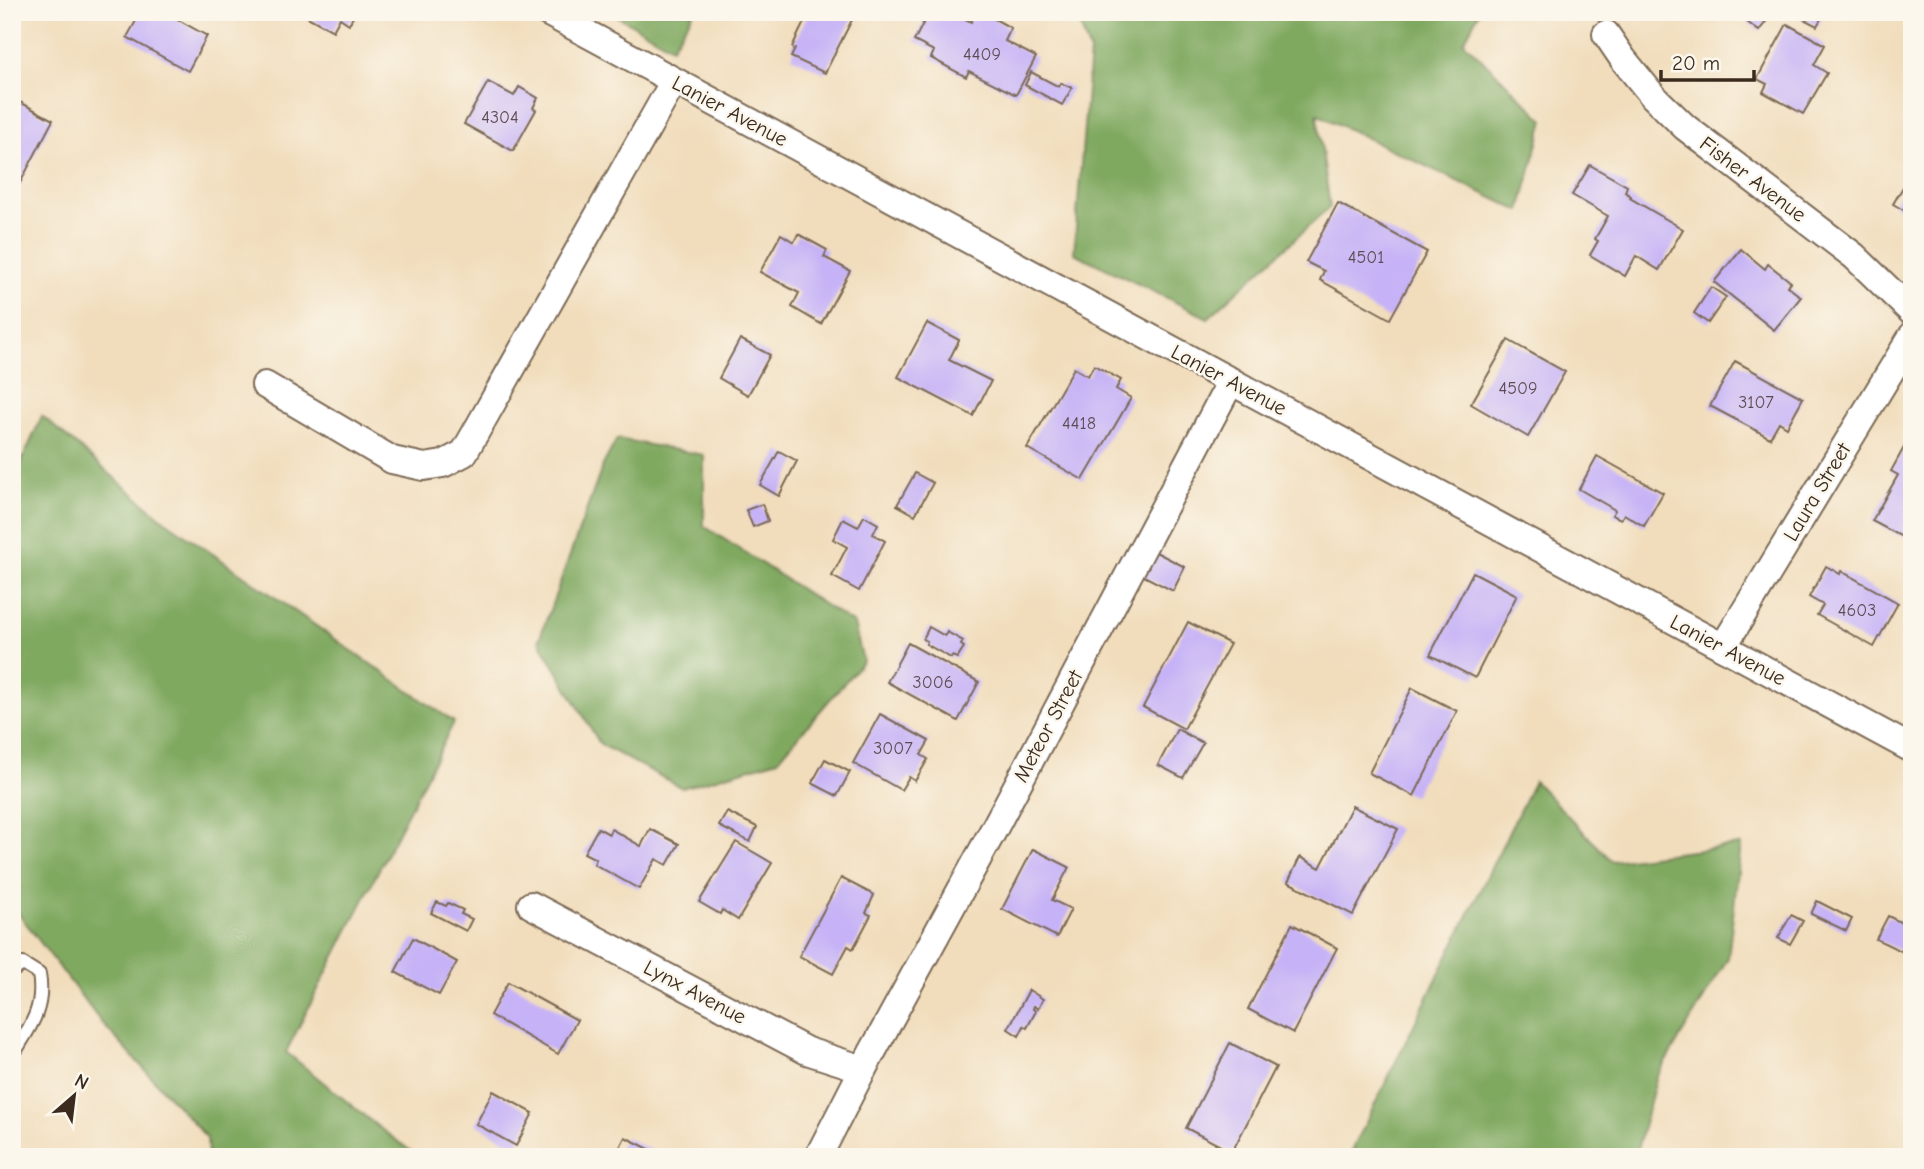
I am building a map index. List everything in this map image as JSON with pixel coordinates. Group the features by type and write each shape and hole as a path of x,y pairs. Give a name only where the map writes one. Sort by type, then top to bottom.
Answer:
{"street":[{"name":"Lanier Avenue","path":"547,12 1912,749"},
{"name":"Fisher Avenue","path":"1606,34 1653,96 1685,127 1854,256 1912,312"},
{"path":"265,385 392,460 424,467 443,464 464,453 674,81"},
{"name":"Laura Street","path":"1723,647 1912,336"},
{"name":"Meteor Street","path":"818,1157 1231,381"},
{"name":"Lynx Avenue","path":"531,905 807,1051 863,1069"}],"lane":[{"path":"12,971 23,964 39,974 42,993 35,1018 12,1056"}],"green space":[{"path":"610,12 694,12 672,47"},
{"path":"1075,12 1479,12 1464,42 1544,120 1520,211 1317,114 1330,207 1208,318 1074,253 1090,52"},
{"path":"42,416 164,520 454,722 286,1052 419,1157 208,1157 207,1138 101,1022 12,905 12,483"},
{"path":"617,439 704,455 704,526 854,624 863,661 778,760 682,788 600,744 539,640 603,465"},
{"path":"1534,781 1612,861 1741,845 1728,958 1657,1076 1635,1157 1349,1157"}],"building":[{"path":"141,12 164,12 207,36 188,71 127,37"},
{"path":"356,12 349,24 340,18 333,31 302,14"},
{"path":"809,12 856,12 825,73 791,57 795,49 792,47"},
{"path":"929,12 952,12 971,22 976,12 982,12 1011,28 1005,41 1036,57 1016,95 969,71 966,77 931,58 934,51 914,41"},
{"path":"1734,12 1773,12 1759,31"},
{"path":"1825,12 1817,26 1794,14"},
{"path":"1787,24 1825,45 1814,65 1827,73 1803,114 1763,92 1767,84 1757,79"},
{"path":"1031,72 1059,87 1061,83 1072,88 1062,105 1025,85"},
{"path":"488,82 514,96 519,87 538,98 533,108 536,110 513,151 464,124"},
{"path":"18,101 53,120 18,187 12,184 12,111"},
{"path":"1590,165 1627,186 1625,192 1630,198 1683,229 1659,270 1636,256 1625,276 1590,255 1598,241 1595,239 1608,216 1572,195"},
{"path":"1912,172 1912,215 1893,204"},
{"path":"1338,203 1427,252 1390,319 1320,280 1324,271 1306,262"},
{"path":"781,234 794,242 798,234 827,250 824,257 850,271 821,324 792,307 799,293 760,272"},
{"path":"1741,249 1765,269 1768,264 1791,282 1787,286 1801,297 1774,330 1714,282"},
{"path":"1711,287 1726,297 1708,323 1694,313"},
{"path":"927,323 959,340 949,360 991,381 973,416 898,377"},
{"path":"740,339 770,355 748,395 719,378"},
{"path":"1508,340 1565,372 1528,437 1471,404"},
{"path":"1735,361 1803,398 1787,427 1779,422 1770,438 1710,406"},
{"path":"1094,365 1121,380 1116,389 1131,398 1083,480 1027,448 1074,368 1088,376"},
{"path":"1906,444 1912,448 1912,520 1902,537 1872,521 1898,475 1891,471"},
{"path":"779,451 797,461 779,496 760,485"},
{"path":"1597,456 1663,493 1644,526 1624,514 1621,519 1612,515 1615,510 1579,489"},
{"path":"915,473 933,483 915,515 897,505"},
{"path":"762,504 768,521 753,527 746,510"},
{"path":"864,516 878,524 873,534 885,541 859,591 832,576 847,547 833,539 843,519 858,527"},
{"path":"1148,548 1185,567 1173,591 1136,572"},
{"path":"1826,566 1840,574 1841,571 1898,603 1874,647 1817,615 1823,605 1809,597"},
{"path":"1473,572 1517,595 1475,678 1430,655"},
{"path":"1188,622 1230,644 1184,729 1143,707"},
{"path":"929,627 945,636 947,632 963,641 961,645 964,647 957,658 951,658 926,644 927,641 923,639"},
{"path":"908,643 979,682 958,721 887,682"},
{"path":"1412,688 1457,711 1414,796 1369,773"},
{"path":"880,714 929,741 921,755 928,759 915,781 909,777 901,790 853,763"},
{"path":"1177,729 1203,743 1183,778 1158,765"},
{"path":"825,759 850,772 837,796 812,783"},
{"path":"1352,806 1398,829 1353,915 1288,882 1300,857 1320,868"},
{"path":"727,812 757,827 750,842 719,826"},
{"path":"598,828 609,834 611,829 641,846 650,829 679,844 667,865 656,859 639,889 594,864 596,859 584,853"},
{"path":"736,842 772,863 738,920 722,910 720,914 699,902"},
{"path":"1033,849 1069,867 1052,900 1071,909 1057,937 1002,909"},
{"path":"841,878 874,895 866,913 871,915 853,949 848,946 833,974 799,956"},
{"path":"1817,901 1852,919 1846,931 1811,914"},
{"path":"437,902 446,906 448,903 463,910 461,914 472,919 466,931 431,913"},
{"path":"1791,915 1803,921 1790,944 1778,938"},
{"path":"1888,916 1912,928 1912,936 1903,952 1876,939"},
{"path":"1292,924 1337,948 1293,1033 1248,1009"},
{"path":"413,938 457,962 439,995 395,972"},
{"path":"508,982 577,1020 558,1054 490,1015"},
{"path":"1029,990 1043,999 1038,1009 1034,1006 1036,1011 1027,1028 1024,1026 1019,1036 1008,1029"},
{"path":"1230,1043 1276,1067 1232,1152 1186,1128"},
{"path":"493,1091 533,1113 516,1146 476,1124"},
{"path":"625,1137 665,1157 615,1157"}]}
